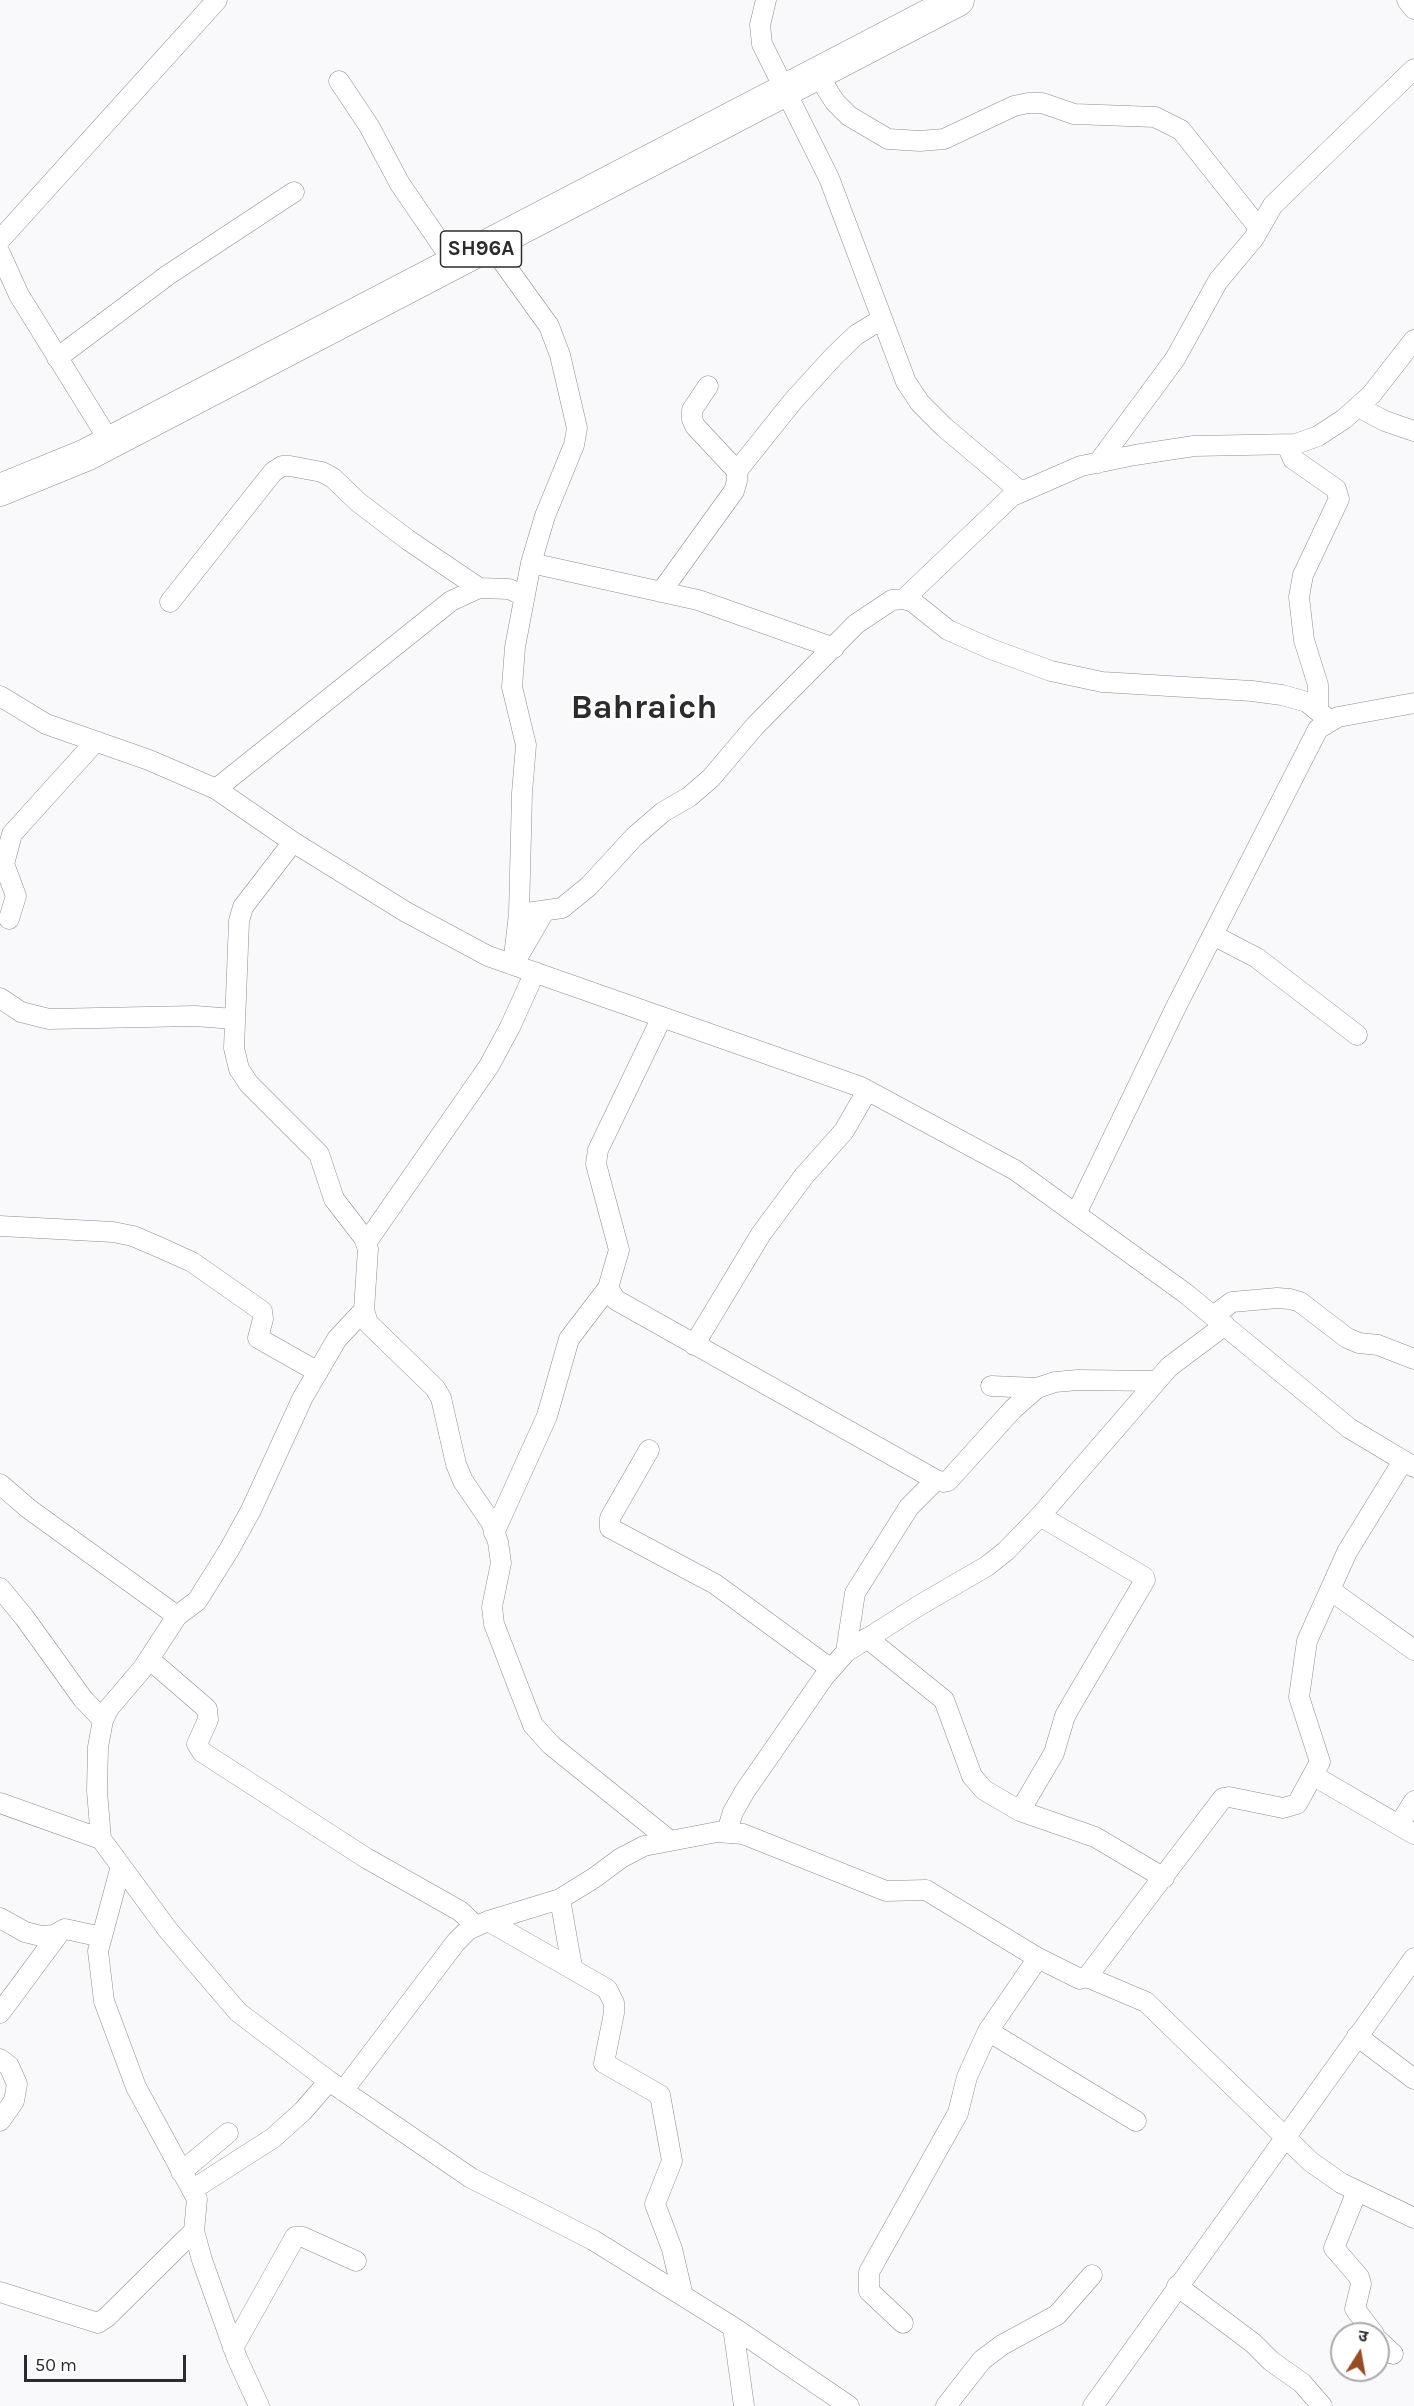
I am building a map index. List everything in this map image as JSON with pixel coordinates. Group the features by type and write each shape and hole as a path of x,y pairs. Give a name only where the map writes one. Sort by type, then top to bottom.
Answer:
{"main road":[{"name":"SH96A","path":"0,490 110,442 958,0"}],"street":[{"path":"0,240 217,0"},
{"path":"766,0 760,25 762,44 829,178 906,382 920,403 944,427 1021,492"},
{"path":"1407,0 1414,9"},
{"path":"1098,463 1176,359 1218,281 1259,228 1273,205 1414,69"},
{"path":"817,74 835,102 849,116 888,138 920,141 944,139 1014,106 1028,104 1042,103 1074,114 1155,117 1181,130 1259,228"},
{"path":"339,81 369,126 400,184 454,263"},
{"path":"57,358 168,275 294,192"},
{"path":"490,244 549,326 560,355 577,428 574,445 545,516 531,563 524,596 512,687 526,745 522,793 519,914 513,965"},
{"path":"0,253 18,295 110,442"},
{"path":"661,592 734,490 737,471 793,401 856,334 882,319"},
{"path":"903,599 1012,496 1081,466 1194,446 1287,445 1318,436 1371,395 1414,340"},
{"path":"708,386 692,410 692,419 695,426 737,471"},
{"path":"1358,407 1385,421 1414,431"},
{"path":"1076,1214 1213,935 1318,729 1312,713 1318,686 1304,640 1299,597 1303,575 1339,499 1336,489 1293,459 1287,445"},
{"path":"170,602 273,472 282,466 322,472 333,478 358,502 408,540 479,588"},
{"path":"531,563 730,609 834,648"},
{"path":"216,789 451,601 479,588 509,589 524,596"},
{"path":"519,914 562,908 589,886 649,824 711,778 756,726 856,624 875,609 892,600 903,599 913,602 948,630 991,650 1050,671 1102,682 1252,691 1312,713 1414,703"},
{"path":"1,698 46,724 149,760 216,789 293,842 406,912 488,956 867,1091 1015,1170 1219,1321 1349,1428 1409,1464 1347,1552 1307,1641 1299,1697 1320,1762 1298,1804 1290,1808 1229,1797 1222,1798 1164,1878 1087,1977 1080,1979 1038,1958 926,1890 886,1891 743,1834 727,1831 669,1840 644,1846 621,1858 560,1899 482,1924 456,1942 336,2086 273,2138 192,2190"},
{"path":"9,919 16,896 4,864 12,834 96,741"},
{"path":"293,842 243,907 237,935 234,1018 234,1048 238,1068 249,1084 319,1154 334,1199 366,1243 369,1260 364,1310 368,1323 377,1335 435,1388 444,1408 456,1464 494,1533 501,1563 492,1607 494,1624 523,1705 533,1725 551,1745 669,1840"},
{"path":"513,965 544,912"},
{"path":"1213,935 1257,958 1357,1035"},
{"path":"366,1243 489,1066 535,972"},
{"path":"0,998 21,1012 49,1019 195,1016 234,1018"},
{"path":"494,1533 547,1416 569,1339 608,1288 619,1250 598,1177 596,1164 598,1150 662,1017"},
{"path":"694,1345 761,1234 804,1176 844,1131 867,1091"},
{"path":"0,1226 113,1232 133,1236 162,1248 192,1262 262,1311 263,1320 258,1338 318,1372"},
{"path":"608,1288 616,1300 936,1480 948,1481 1013,1409 1037,1388"},
{"path":"727,1831 733,1812 745,1791 831,1669 846,1652 987,1566 1006,1551 1040,1516 1157,1381 1219,1321 1232,1302 1277,1298 1300,1302 1347,1338 1359,1343 1378,1345 1414,1359"},
{"path":"364,1310 337,1339 318,1372 229,1550 197,1601 177,1616 149,1659 109,1708 103,1720 98,1747 97,1791 101,1839 168,1930 238,2012 336,2086 471,2178 593,2240 733,2327 849,2406"},
{"path":"992,1386 1037,1388 1056,1382 1078,1380 1157,1381"},
{"path":"649,1450 610,1518 610,1528 715,1584 831,1669"},
{"path":"846,1652 855,1593 909,1507 936,1480"},
{"path":"0,1484 29,1509 177,1616"},
{"path":"1020,1811 1054,1753 1065,1716 1145,1580 1144,1577 1040,1516"},
{"path":"0,1588 24,1617 83,1699 103,1720"},
{"path":"1330,1590 1414,1650"},
{"path":"867,1638 944,1700 972,1776 984,1790 1020,1811 1095,1837 1164,1878"},
{"path":"149,1659 207,1709 208,1720 197,1744 202,1752 366,1858 482,1924 572,1967 608,1989 614,2003 604,2062 660,2095 672,2161 656,2204 672,2249 683,2296"},
{"path":"1314,1776 1407,1829 1414,1802"},
{"path":"0,1803 101,1839"},
{"path":"121,1866 98,1952 104,2001 136,2087 197,2199 194,2231 202,2260 233,2348 259,2406"},
{"path":"560,1899 572,1967"},
{"path":"0,1918 25,1932 41,1936 71,1929 102,1937"},
{"path":"0,2013 60,1932"},
{"path":"903,2323 869,2291 869,2272 958,2113 966,2077 988,2031 1038,1958"},
{"path":"1093,2406 1414,1958"},
{"path":"1087,1977 1146,2002 1311,2162 1341,2183 1414,2218"},
{"path":"988,2031 1136,2121"},
{"path":"1357,2036 1414,2079"},
{"path":"0,2059 9,2066 17,2084 14,2101 0,2121"},
{"path":"181,2172 228,2133"},
{"path":"1357,2191 1334,2248 1359,2277 1361,2284 1355,2309 1365,2322"},
{"path":"0,2292 98,2322 107,2317 194,2231"},
{"path":"233,2348 295,2237 299,2236 356,2260"},
{"path":"946,2406 982,2360 1002,2345 1057,2315 1092,2275"},
{"path":"1177,2286 1302,2383 1322,2406"},
{"path":"733,2327 744,2406"},
{"path":"1390,2351 1393,2354"}],"district":[{"name":"Bahraich","path":"644,708"}]}
